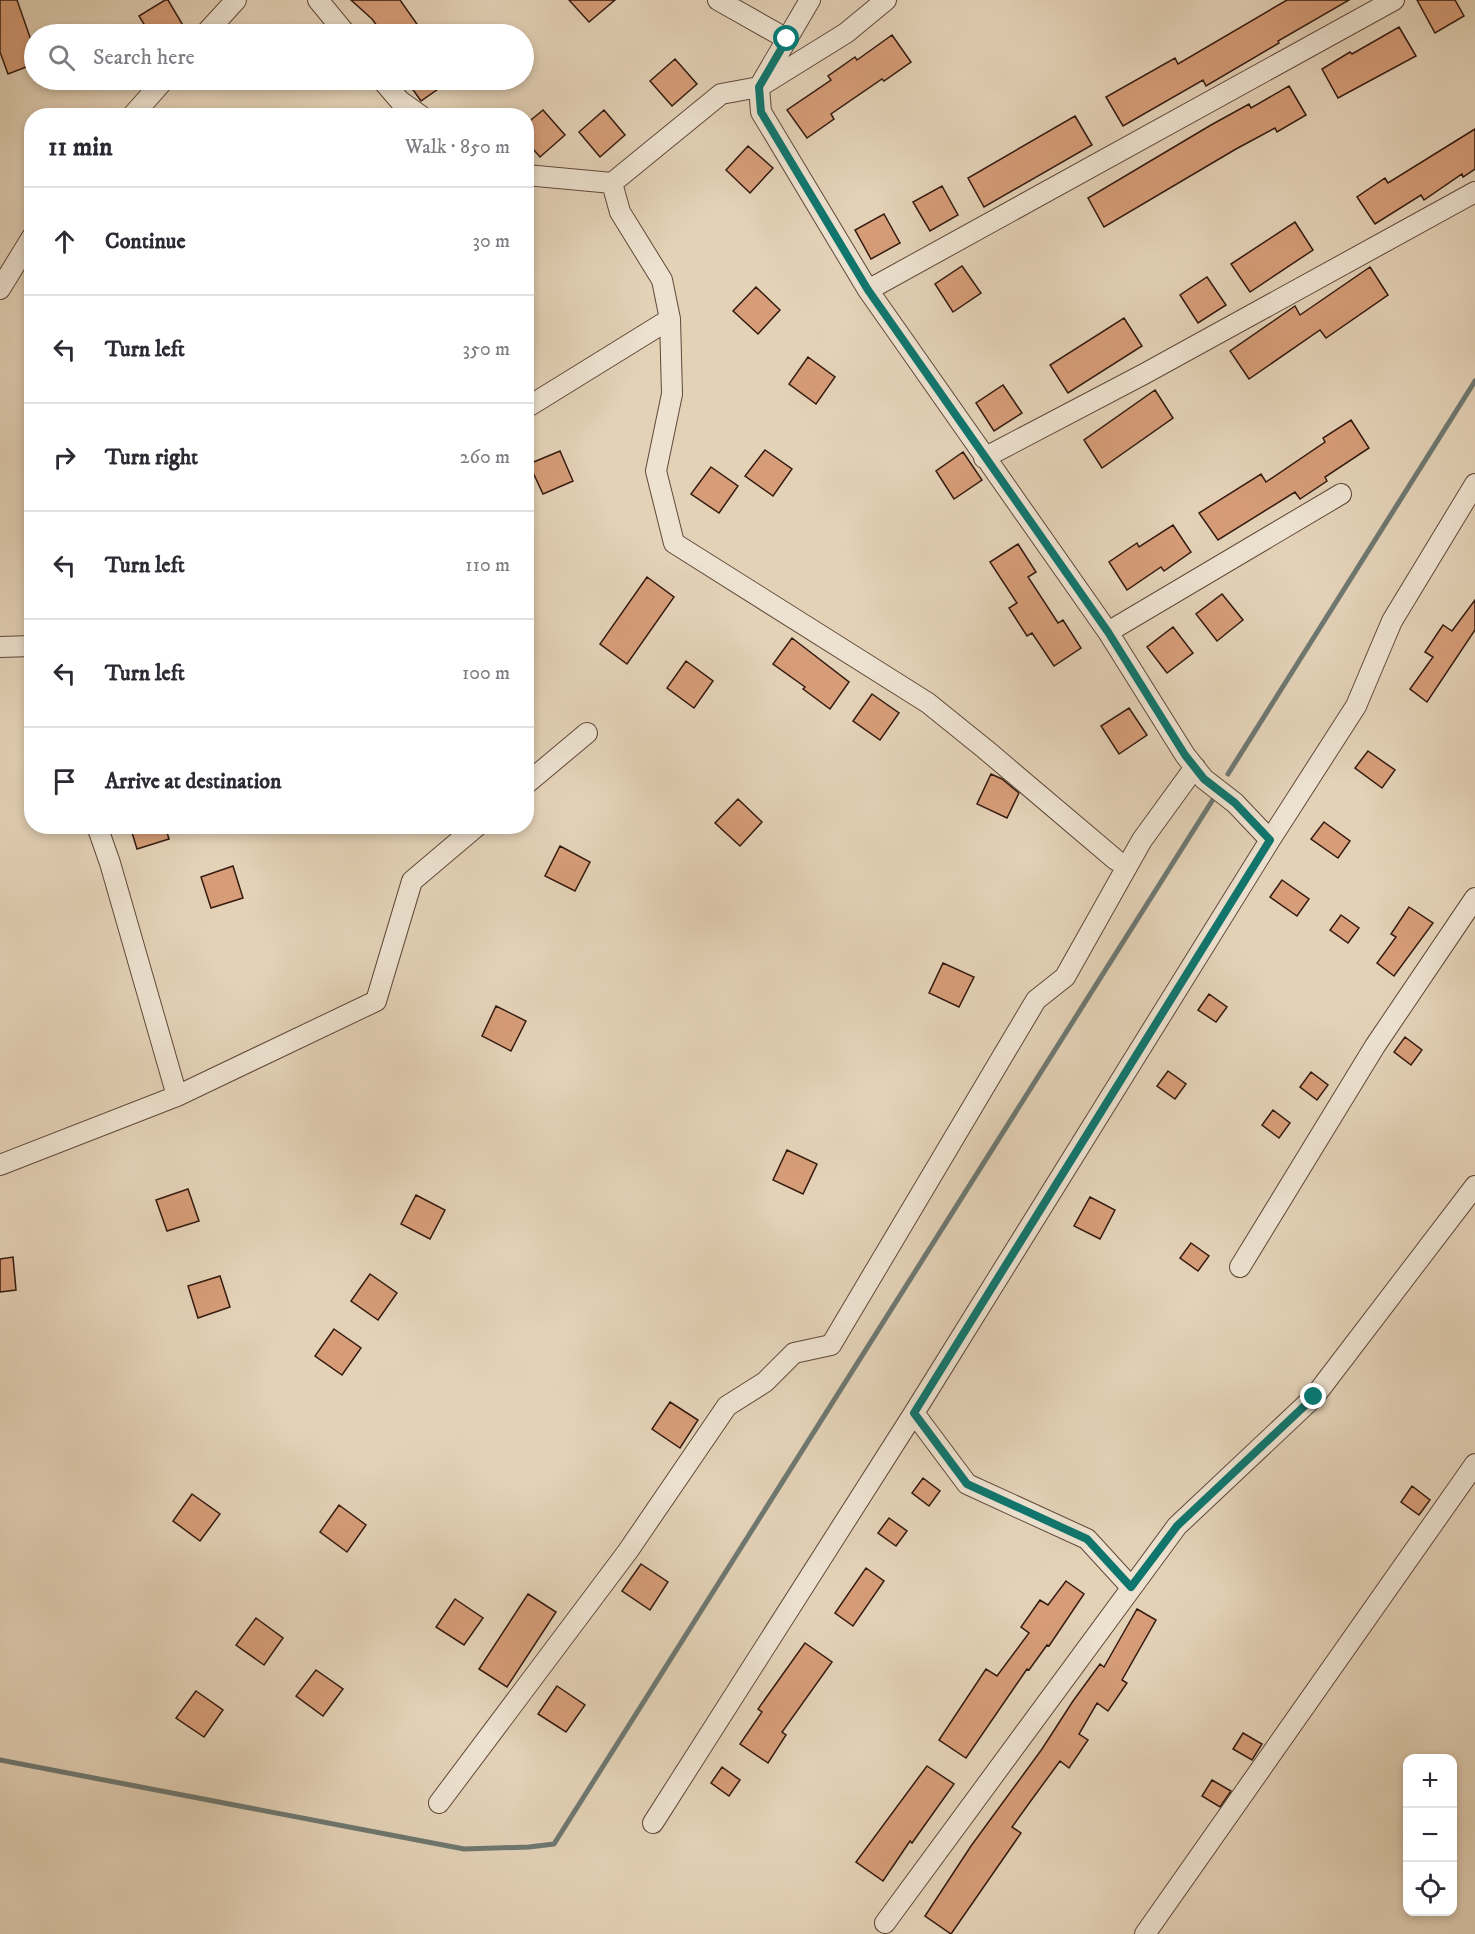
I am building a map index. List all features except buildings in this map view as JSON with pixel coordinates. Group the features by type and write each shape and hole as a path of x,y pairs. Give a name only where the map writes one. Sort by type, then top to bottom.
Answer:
{"street":[{"path":"214,24 236,0"},
{"path":"318,0 338,24"},
{"path":"718,0 787,39"},
{"path":"810,0 759,87 761,112 868,290 1108,632 1185,755 1204,779 1235,803 1270,840"},
{"path":"534,176 612,183 722,94 759,87 846,33 886,0"},
{"path":"868,290 1394,0"},
{"path":"139,108 155,90"},
{"path":"390,90 400,102 409,108"},
{"path":"612,183 620,212 662,280 670,319 672,394 657,471 674,543 928,703 1116,860"},
{"path":"984,458 1144,374 1475,192"},
{"path":"0,289 24,250"},
{"path":"534,403 670,319"},
{"path":"653,1823 914,1413 1270,840 1356,706 1392,621 1475,484"},
{"path":"1108,632 1341,494"},
{"path":"0,647 24,646"},
{"path":"534,777 587,733"},
{"path":"439,1803 628,1551 727,1406 765,1382 794,1353 831,1345 1036,1000 1065,977 1142,840 1195,767"},
{"path":"100,834 177,1096"},
{"path":"0,1166 177,1096 376,1001 412,882 468,834"},
{"path":"1240,1267 1375,1046 1475,898"},
{"path":"885,1923 1177,1526 1314,1397 1475,1185"},
{"path":"914,1413 967,1484 1087,1539 1131,1587"},
{"path":"1145,1934 1475,1464"}],"waterway":[{"path":"1228,774 1475,381"},
{"path":"0,1760 464,1849 554,1844 1212,801"}],"route":[{"path":"787,39 759,87 761,112 868,290 1108,632 1185,755 1204,779 1235,803 1270,840 914,1413 967,1484 1087,1539 1131,1587 1177,1526 1314,1397"}]}
